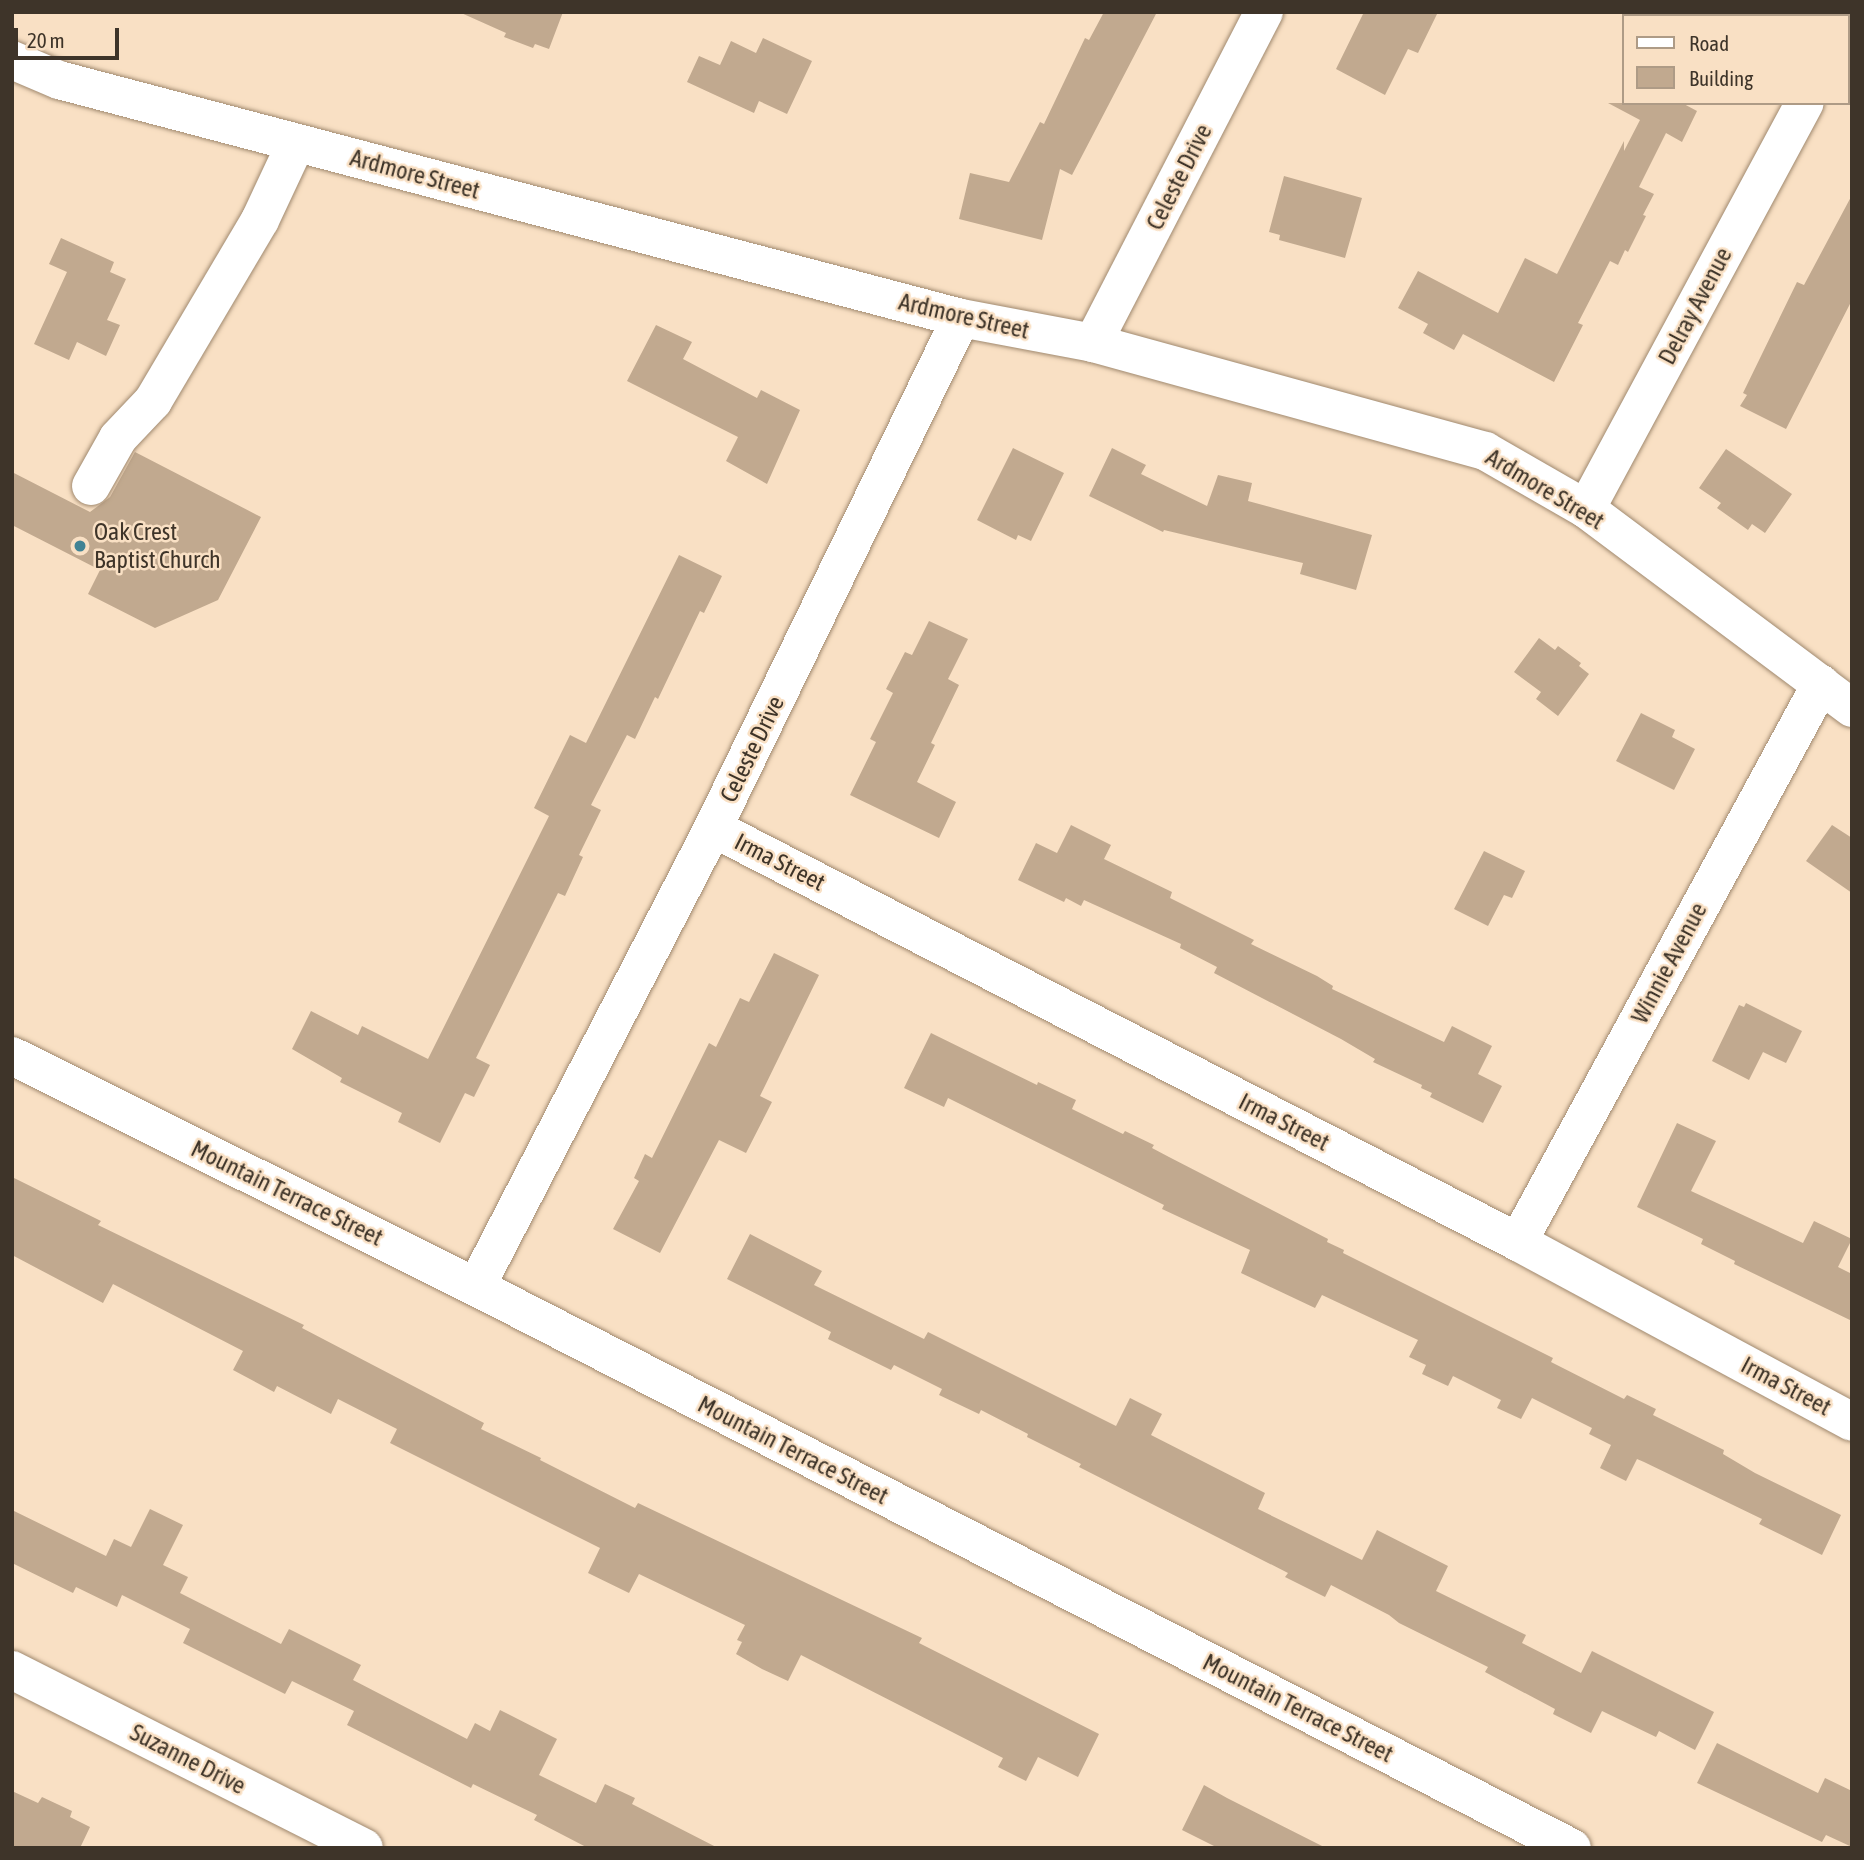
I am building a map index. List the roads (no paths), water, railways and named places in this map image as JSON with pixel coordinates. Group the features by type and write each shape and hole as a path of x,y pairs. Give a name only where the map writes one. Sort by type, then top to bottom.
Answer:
{"street":[{"name":"Celeste Drive","path":"1093,343 1264,12"},
{"name":"Ardmore Street","path":"12,60 59,80 296,143 961,318 1093,343 1485,451 1586,509 1852,708"},
{"name":"Delray Avenue","path":"1586,509 1804,105"},
{"path":"90,486 118,438 160,390 260,220 296,143"},
{"name":"Celeste Drive","path":"476,1287 713,828 961,318"},
{"name":"Winnie Avenue","path":"1518,1242 1821,684"},
{"name":"Irma Street","path":"713,828 1518,1242 1852,1422"},
{"name":"Mountain Terrace Street","path":"12,1056 476,1287 1572,1848"},
{"name":"Suzanne Drive","path":"12,1670 363,1848"}],"place":[{"name":"Oak Crest Baptist Church","path":"80,546"}]}
